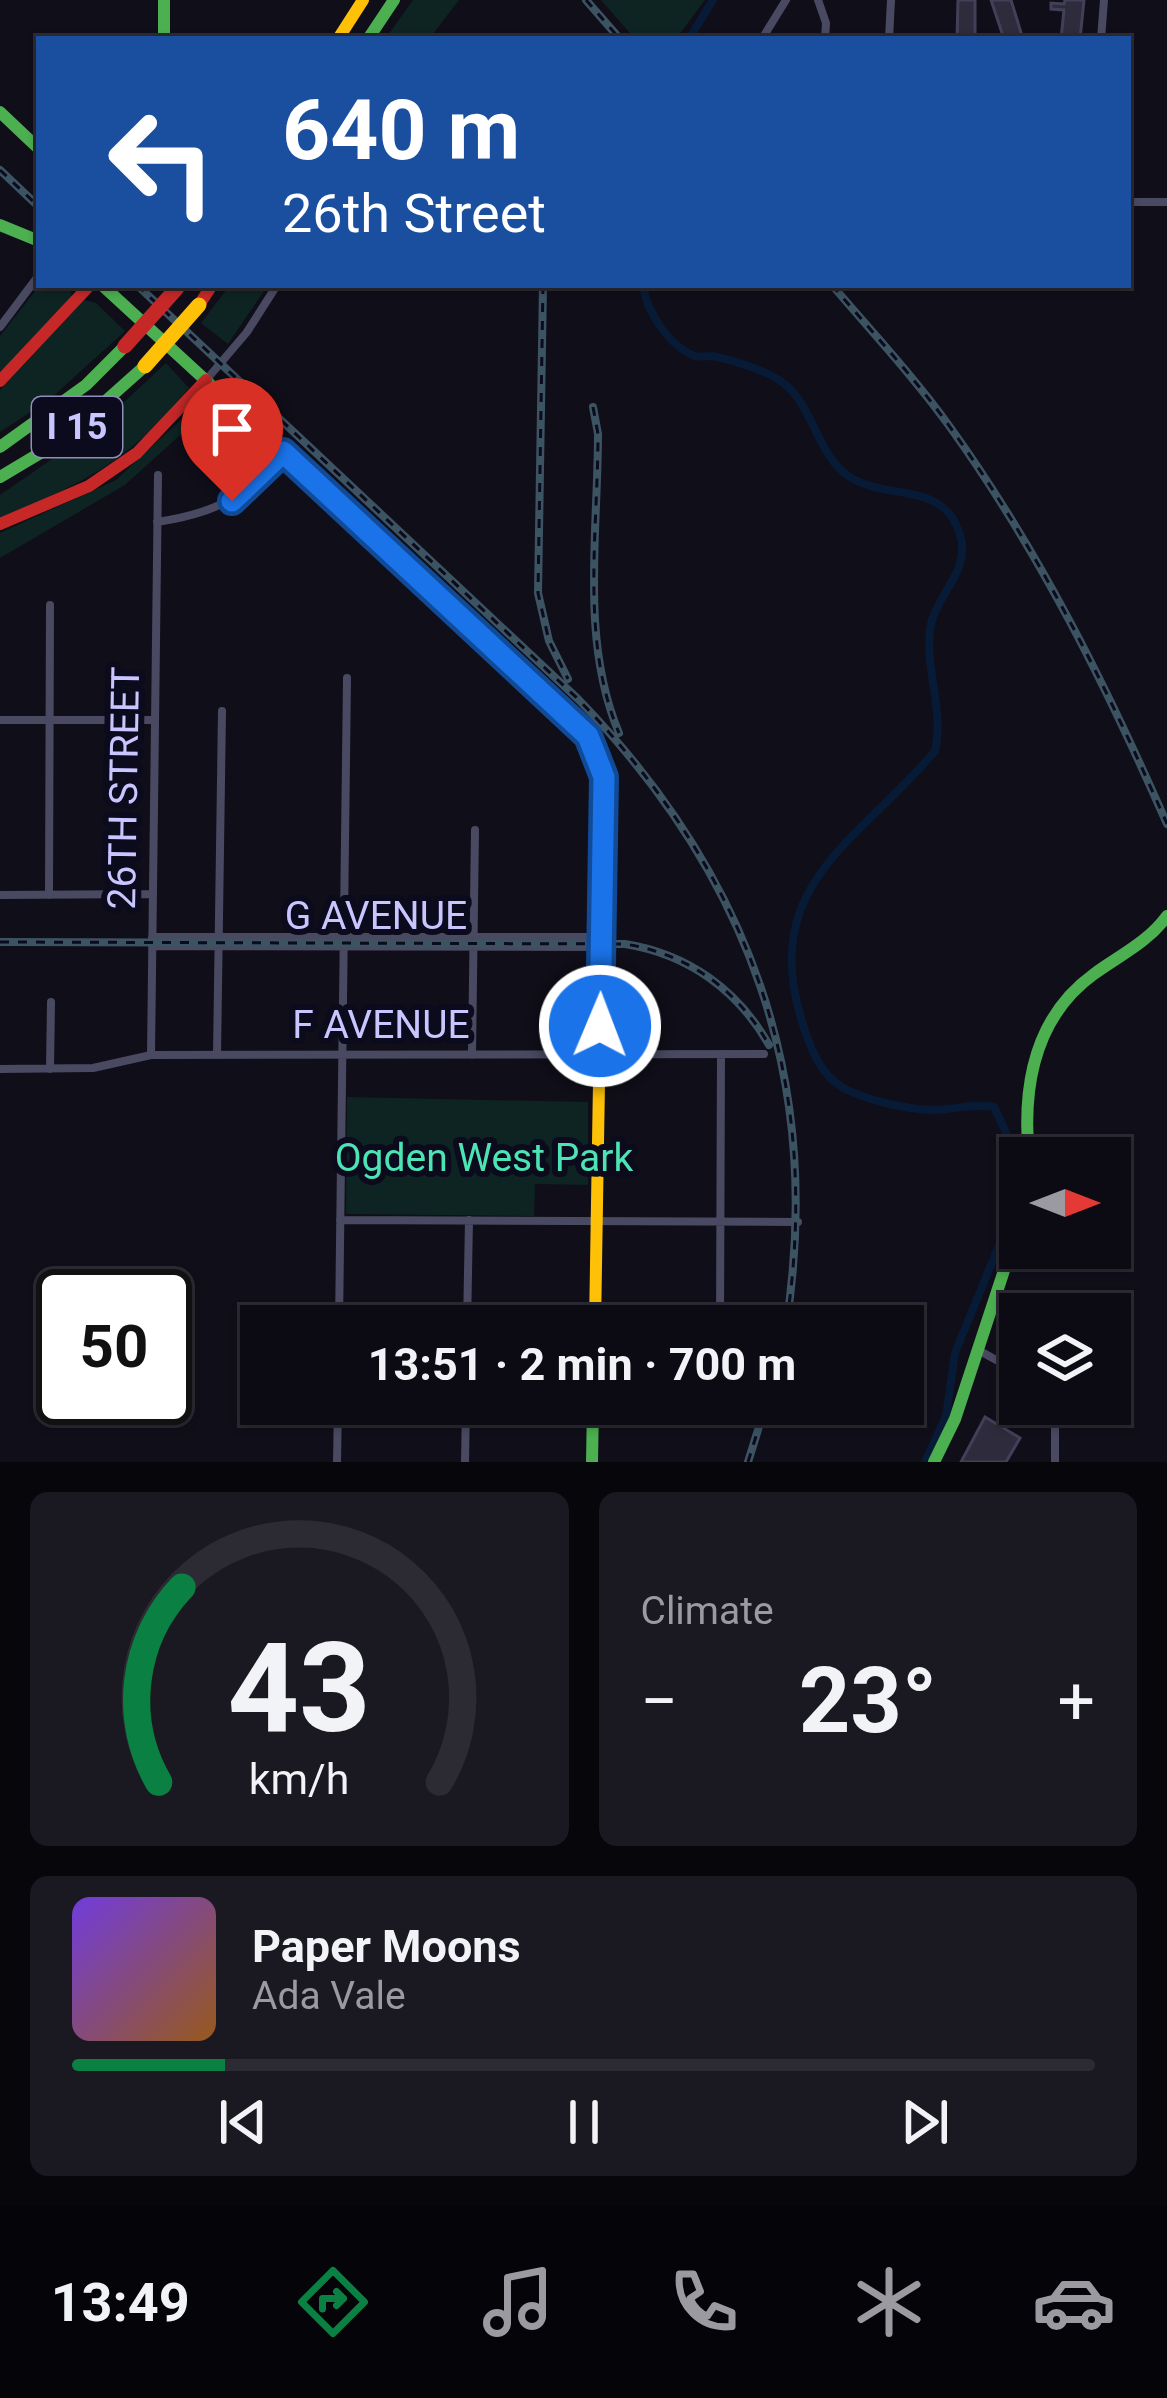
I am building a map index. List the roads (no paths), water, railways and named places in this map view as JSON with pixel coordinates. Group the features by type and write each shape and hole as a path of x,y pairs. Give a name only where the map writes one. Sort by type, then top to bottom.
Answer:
{"main road":[{"path":"164,0 164,36"},
{"path":"340,36 363,0"},
{"path":"370,36 394,0"},
{"path":"0,112 36,146"},
{"path":"0,225 36,240"},
{"path":"0,381 87,288"},
{"path":"105,288 588,736 604,777 595,1305"},
{"name":"I 15","path":"0,447 86,385 176,288"},
{"name":"I 15","path":"0,477 62,440 145,366 210,288"},
{"path":"0,524 89,486 136,453 206,380"},
{"path":"1028,1137 1025,1099 1041,1034 1051,1015 1067,993 1135,949 1167,916"},
{"path":"934,1462 956,1418 1005,1269"},
{"path":"592,1462 593,1425"}],"street":[{"path":"765,36 786,0"},
{"path":"818,0 825,36"},
{"path":"890,0 890,36"},
{"path":"1101,36 1104,0"},
{"path":"1131,202 1167,202"},
{"path":"0,327 36,278"},
{"path":"206,380 247,332 275,288"},
{"path":"157,522 220,509 241,496 283,452"},
{"name":"26TH STREET","path":"151,1055 158,476"},
{"path":"50,604 50,895"},
{"path":"339,1305 346,678"},
{"path":"218,1055 223,711"},
{"path":"0,720 155,720"},
{"path":"472,1055 475,830"},
{"path":"0,895 153,894"},
{"name":"G AVENUE","path":"152,941 601,942"},
{"path":"50,1069 51,1002"},
{"path":"720,1305 721,1054"},
{"name":"F AVENUE","path":"0,1069 93,1068 151,1055 764,1054"},
{"path":"340,1220 798,1222"},
{"path":"467,1305 469,1220"},
{"path":"978,1350 999,1362"},
{"path":"337,1462 338,1425"},
{"path":"465,1462 466,1425"},
{"path":"1054,1425 1055,1462"}],"waterway":[{"path":"691,36 713,0"},
{"path":"644,288 660,326 685,351 749,366 793,392 830,456 850,477 930,500 954,520 961,539 961,562 934,613 929,640 937,719 935,751 825,866 806,897 794,931 792,971 807,1037 834,1081 862,1096 910,1108 994,1107 1008,1137"},
{"path":"925,1462 946,1416 955,1353 999,1245"}],"railway":[{"path":"586,0 617,36"},
{"path":"0,170 36,204"},
{"path":"140,288 578,699 638,767 688,837 729,911 761,987 782,1067 794,1150 795,1236 788,1305"},
{"path":"543,288 538,593 549,641 568,679"},
{"path":"835,288 936,408 1013,522 1095,670 1167,824"},
{"path":"593,407 598,434 595,624 607,698 619,733"},
{"path":"0,942 625,944 670,956 709,978 742,1007 769,1045"},
{"path":"748,1462 759,1425"}],"park label":[{"name":"Ogden West Park","path":"484,1158"}]}
